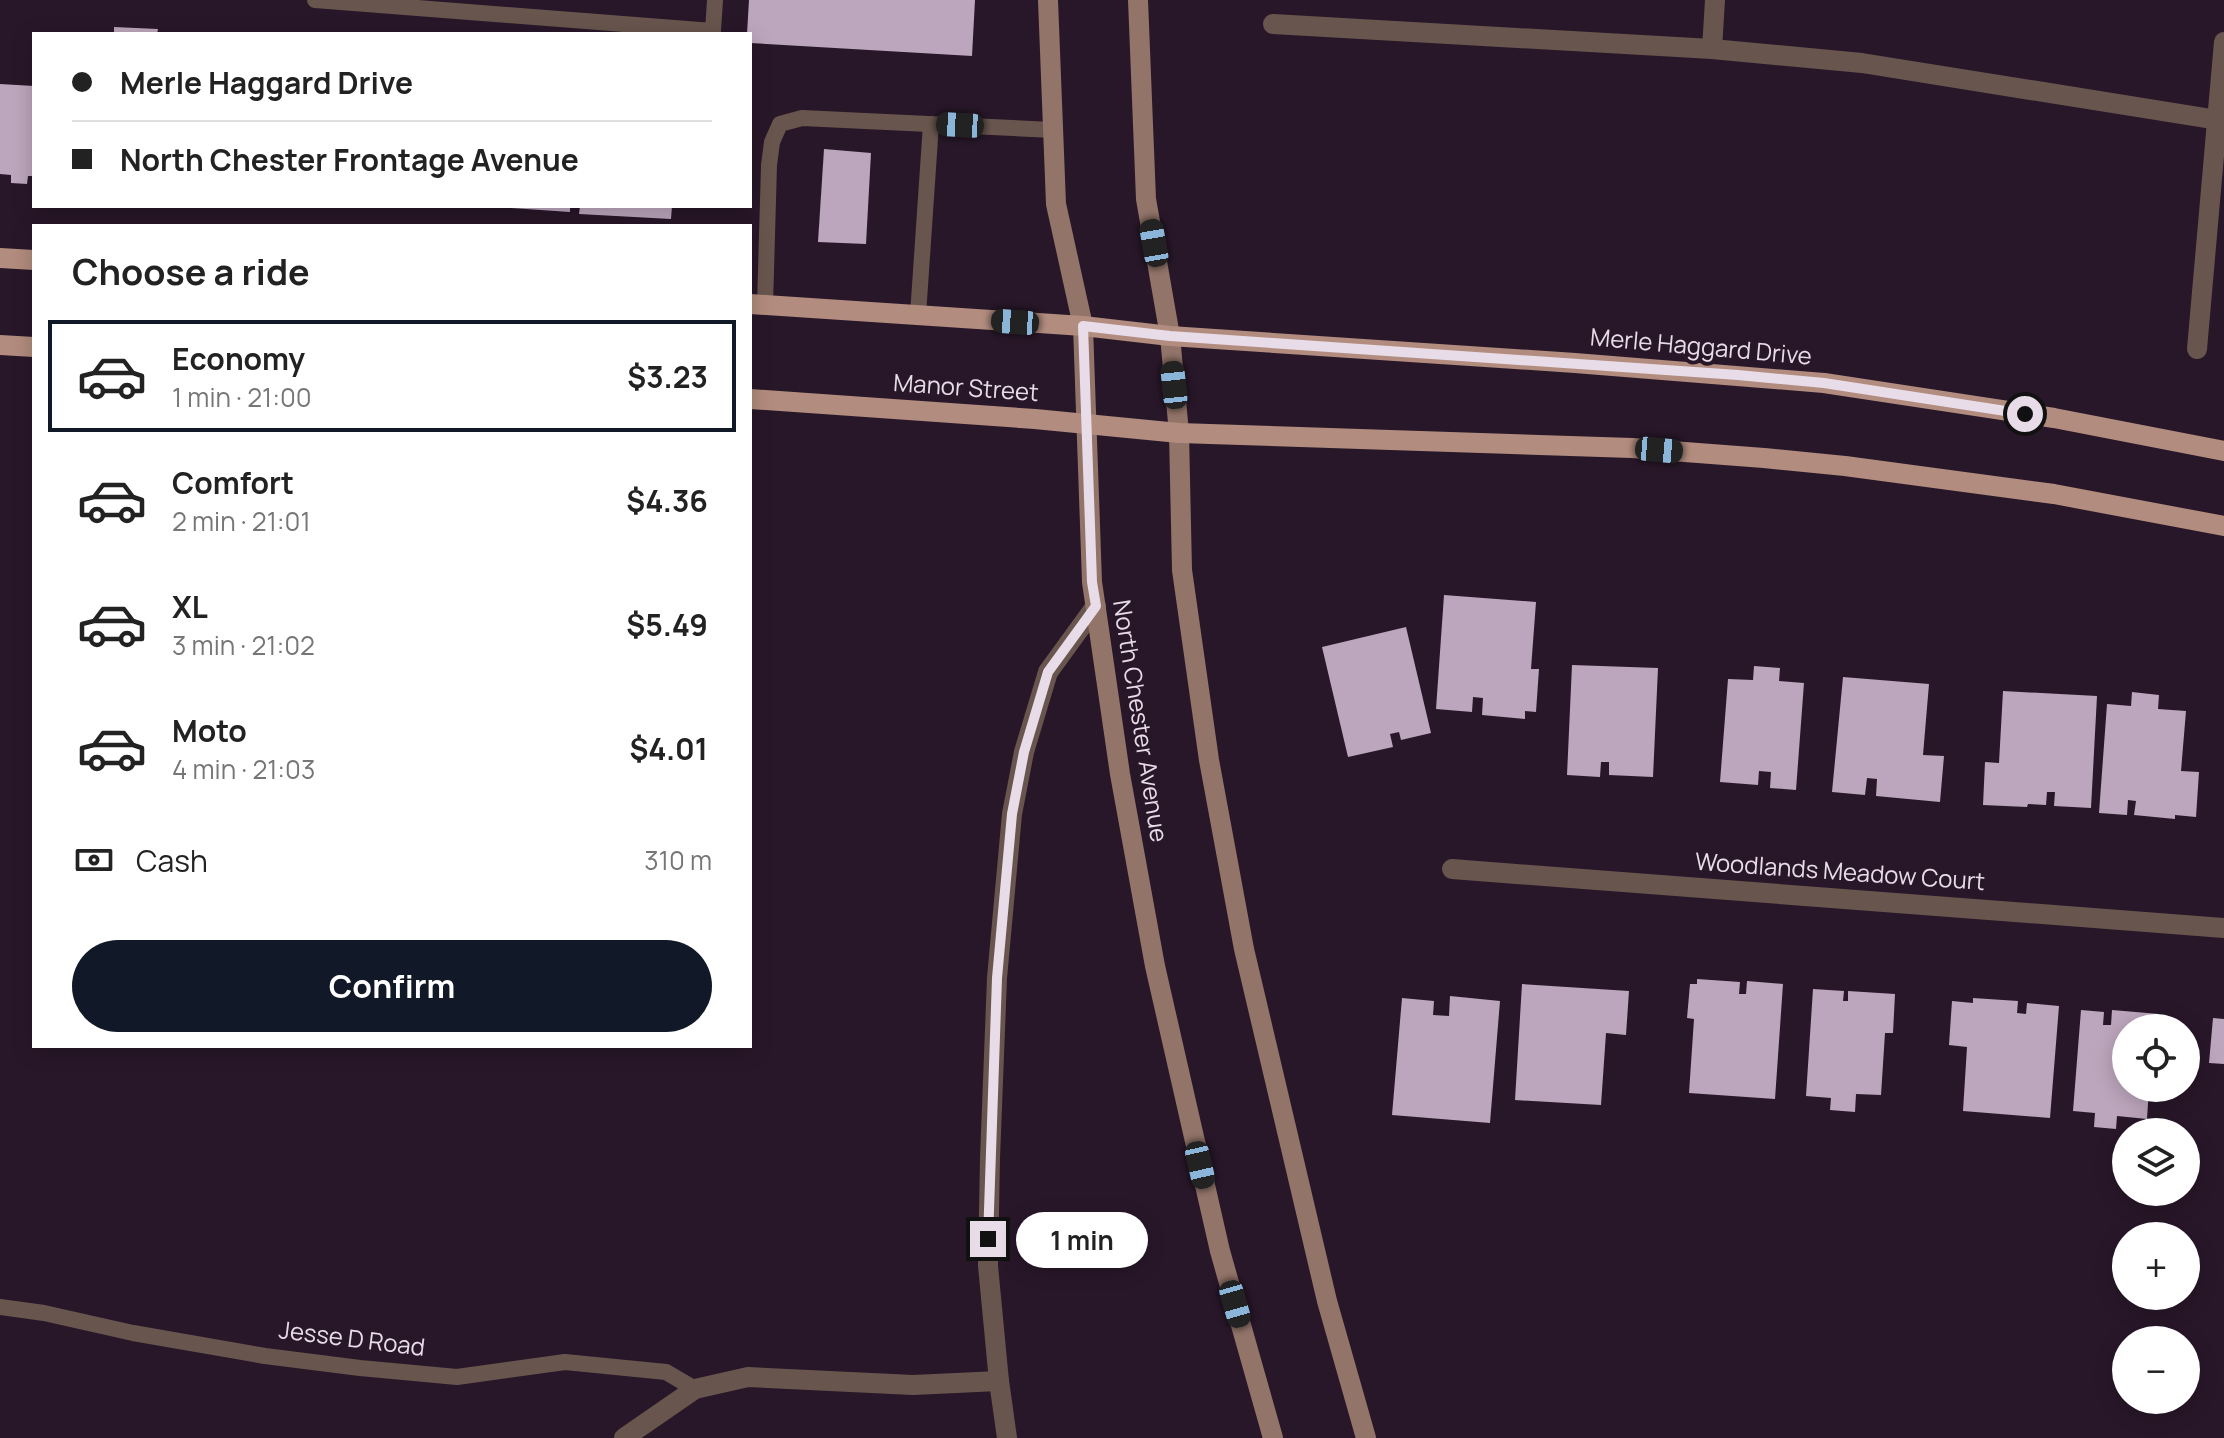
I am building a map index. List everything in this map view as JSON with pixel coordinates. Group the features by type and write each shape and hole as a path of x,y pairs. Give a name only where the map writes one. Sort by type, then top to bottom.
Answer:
{"main road":[{"name":"North Chester Avenue","path":"1048,0 1056,204 1083,326 1092,582 1120,774 1155,966 1220,1251 1273,1438"},
{"path":"1138,0 1146,199 1170,336 1179,433 1182,570 1209,760 1241,933 1327,1301 1366,1438"},
{"path":"0,258 32,260"},
{"path":"757,305 1083,326 1170,336"},
{"name":"Merle Haggard Drive","path":"1170,336 1824,383 2054,418 2224,451"},
{"path":"0,345 32,347"},
{"name":"Manor Street","path":"752,399 1035,419 1179,433"},
{"path":"1179,433 1632,448 1764,458 2054,494 2224,526"}],"street":[{"path":"1712,49 1715,0"},
{"path":"1273,24 1712,49 1862,63 2218,120"},
{"path":"2197,349 2224,42"},
{"path":"1007,1438 988,1266 997,978 1012,814 1024,752 1048,672 1096,606"},
{"name":"Woodlands Meadow Court","path":"1452,869 2224,928"},
{"path":"624,1438 695,1389 748,1377 913,1385 999,1381"}],"lane":[{"path":"315,0 713,31 715,0"},
{"path":"757,305 769,165 772,142 780,124 802,118 1053,130"},
{"path":"918,315 931,124"},
{"name":"Jesse D Road","path":"0,1307 236,1351 360,1368 457,1377 565,1362 666,1372 695,1389"}],"building":[{"path":"749,0 975,0 972,56 752,43 752,32 747,32"},
{"path":"114,27 158,29 157,32 114,32"},
{"path":"0,84 32,86 32,176 28,176 27,184 11,183 11,175 0,174"},
{"path":"824,149 871,153 866,244 818,242"},
{"path":"511,208 570,208 570,212"},
{"path":"580,208 672,208 671,219 579,214"},
{"path":"1444,595 1536,602 1531,669 1539,669 1536,712 1525,711 1525,719 1482,715 1483,698 1473,697 1472,712 1436,709"},
{"path":"1406,627 1431,733 1401,740 1399,732 1390,734 1393,747 1348,757 1322,647"},
{"path":"1572,665 1658,668 1653,777 1609,775 1609,762 1601,762 1600,777 1567,775"},
{"path":"1754,666 1780,668 1779,681 1804,683 1796,790 1770,788 1771,772 1759,771 1758,785 1720,782 1728,679 1753,680"},
{"path":"1843,677 1929,684 1923,755 1944,756 1940,802 1876,796 1877,779 1867,778 1865,795 1832,792"},
{"path":"2003,691 2097,696 2091,808 2054,806 2055,792 2047,792 2046,805 1983,805 1985,762 1999,763"},
{"path":"2132,692 2159,695 2158,709 2186,711 2181,771 2199,772 2196,817 2175,815 2175,819 2134,815 2136,801 2128,800 2127,815 2099,813 2107,704 2131,706"},
{"path":"1697,979 1740,982 1739,994 1746,994 1747,981 1783,984 1775,1099 1689,1093 1694,1019 1687,1018 1690,984 1697,984"},
{"path":"1522,984 1629,991 1626,1035 1606,1033 1601,1105 1515,1100"},
{"path":"1813,989 1844,991 1843,1001 1848,1001 1848,991 1895,994 1893,1033 1885,1033 1881,1095 1856,1094 1855,1112 1830,1110 1831,1098 1806,1096"},
{"path":"1450,996 1500,1001 1490,1123 1392,1115 1402,998 1434,1001 1433,1015 1449,1016"},
{"path":"1973,998 2018,1001 2017,1013 2026,1014 2027,1003 2059,1006 2050,1118 1963,1111 1967,1047 1949,1045 1952,1001 1973,1003"},
{"path":"2081,1010 2104,1012 2103,1025 2111,1025 2112,1010 2159,1014 2112,1014 2112,1102 2148,1102 2147,1118 2117,1116 2112,1118 2112,1129 2094,1127 2095,1113 2073,1111"},
{"path":"2213,1018 2224,1019 2224,1064 2209,1063"}],"route":[{"path":"988,1239 997,978 1012,814 1024,752 1048,672 1096,606 1092,582 1083,326 1170,336 1824,383 2025,414"}]}
